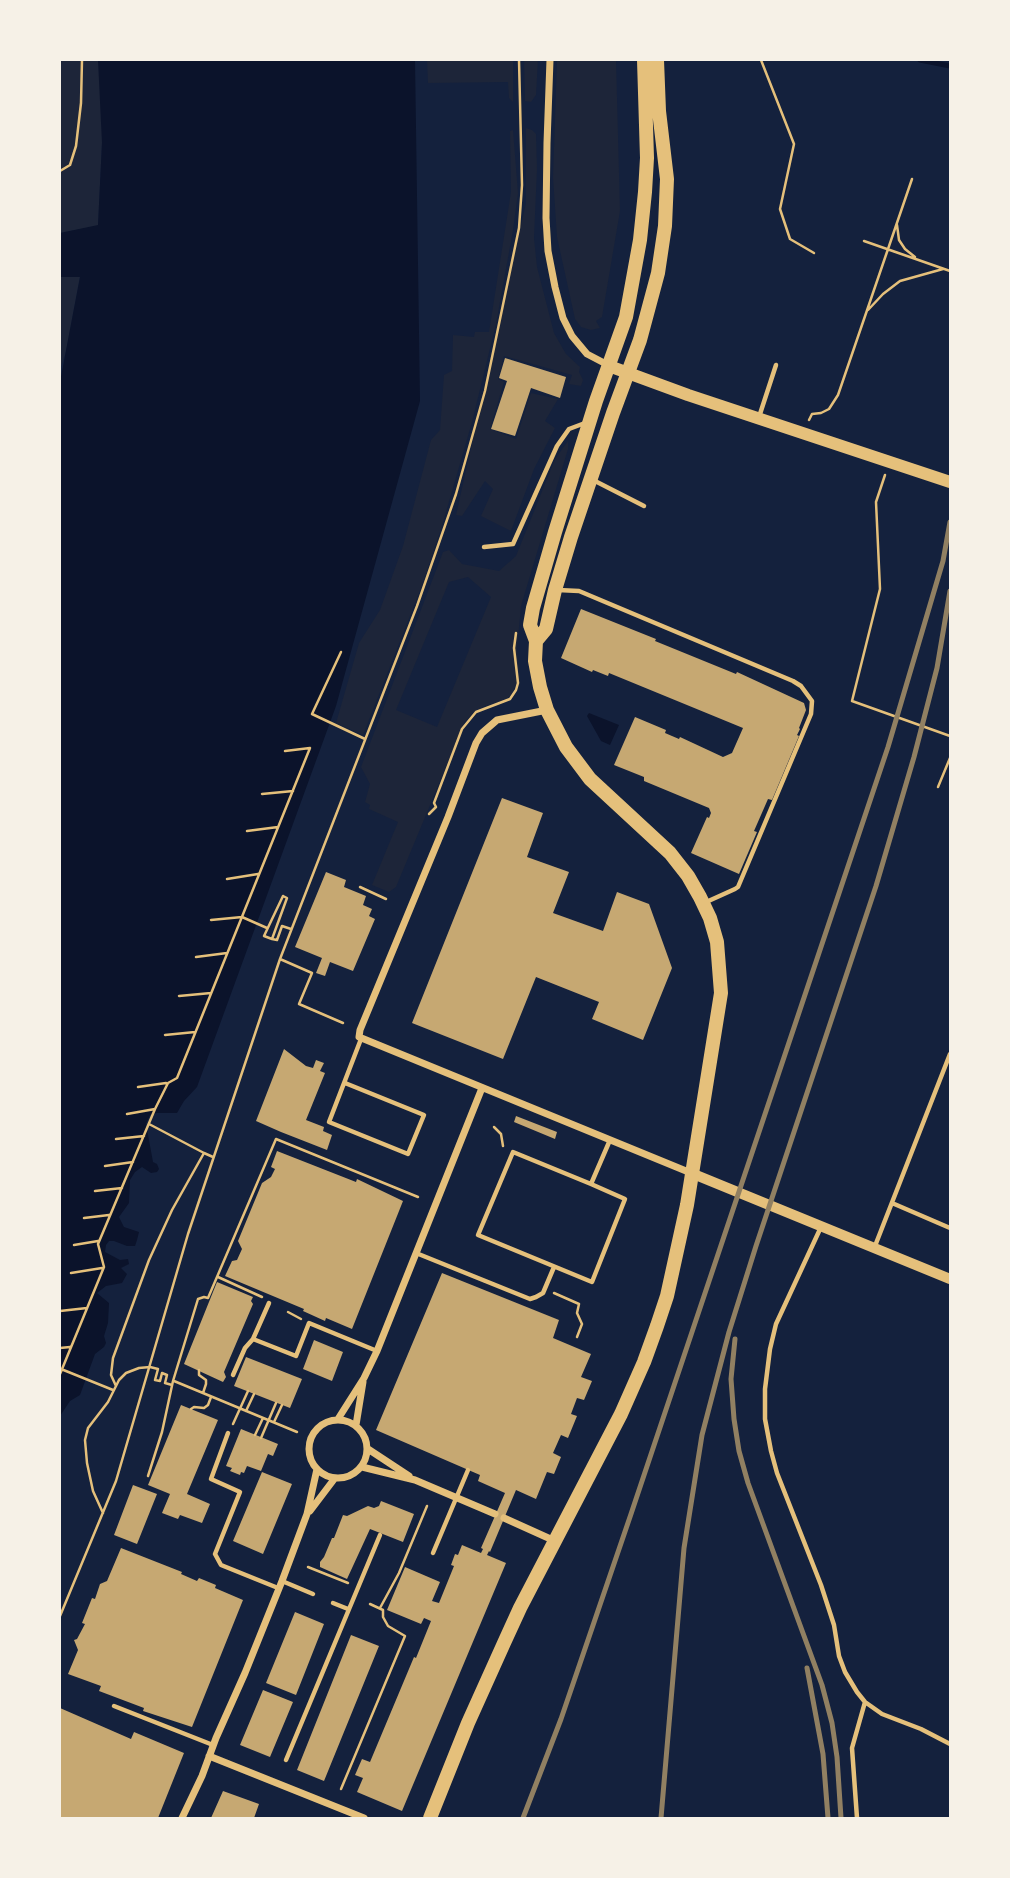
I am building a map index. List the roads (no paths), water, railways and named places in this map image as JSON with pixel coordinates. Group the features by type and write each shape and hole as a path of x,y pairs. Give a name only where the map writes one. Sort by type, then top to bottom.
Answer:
{"main road":[{"path":"430,1818 504,1643 621,1414 644,1362 667,1296 687,1205 721,993 718,942 703,904 688,876 670,853 576,762 547,710 535,661 536,640 530,625 589,422 626,317 640,240 647,158 644,60"},
{"path":"536,640 546,629 555,590 590,479 640,340 655,285 665,226 667,179 659,111 657,60"},
{"path":"609,366 950,482"}],"street":[{"path":"550,60 546,218 548,251 555,287 572,336 587,354 609,366"},
{"path":"547,710 497,720 482,733 359,1030 360,1037 950,1279"},
{"path":"338,1419 364,1378 377,1350 482,1088"},
{"path":"356,1425 364,1378"},
{"path":"338,1419 356,1425 367,1440 368,1449 362,1467 345,1478 325,1475 317,1469 309,1454 311,1437 315,1430 330,1420 338,1419"},
{"path":"368,1449 415,1480"},
{"path":"362,1467 415,1480 495,1514"},
{"path":"183,1818 281,1585 307,1514 317,1469"},
{"path":"307,1514 335,1478"},
{"path":"505,1518 555,1541"},
{"path":"209,1756 364,1818"}],"lane":[{"path":"759,418 776,365"},
{"path":"484,547 513,544 557,446 569,429 589,422"},
{"path":"590,479 644,506"},
{"path":"555,590 579,591 793,681 802,686 812,701 806,728 738,887 703,904"},
{"path":"345,1083 424,1115 408,1154 329,1122 360,1037"},
{"path":"874,1248 950,1054"},
{"path":"591,1184 610,1140"},
{"path":"513,1152 591,1184 625,1199 592,1282 478,1235 513,1152"},
{"path":"892,1203 950,1228"},
{"path":"821,1226 776,1324 767,1367 765,1419 777,1473 821,1585 834,1625 839,1656 857,1692 881,1714 950,1744"},
{"path":"416,1253 530,1299 542,1293 554,1267"},
{"path":"233,1375 269,1303"},
{"path":"253,1339 296,1356 309,1323 377,1350"},
{"path":"228,1433 211,1479 240,1492 215,1554 221,1565 313,1594"},
{"path":"433,1553 468,1470"},
{"path":"286,1760 380,1535"},
{"path":"333,1602 348,1609"},
{"path":"857,1818 852,1748 865,1702"},
{"path":"114,1706 213,1745"}],"waterway":[{"path":"920,60 950,66"}],"railway":[{"path":"523,1818 561,1719 631,1514 888,747 943,561 950,522"},
{"path":"661,1818 684,1548 702,1435 729,1332 876,886 914,757 937,668 950,591"},
{"path":"735,1339 731,1379 739,1451 748,1483 822,1685 837,1757 841,1818"},
{"path":"807,1668 823,1754 828,1818"}]}
